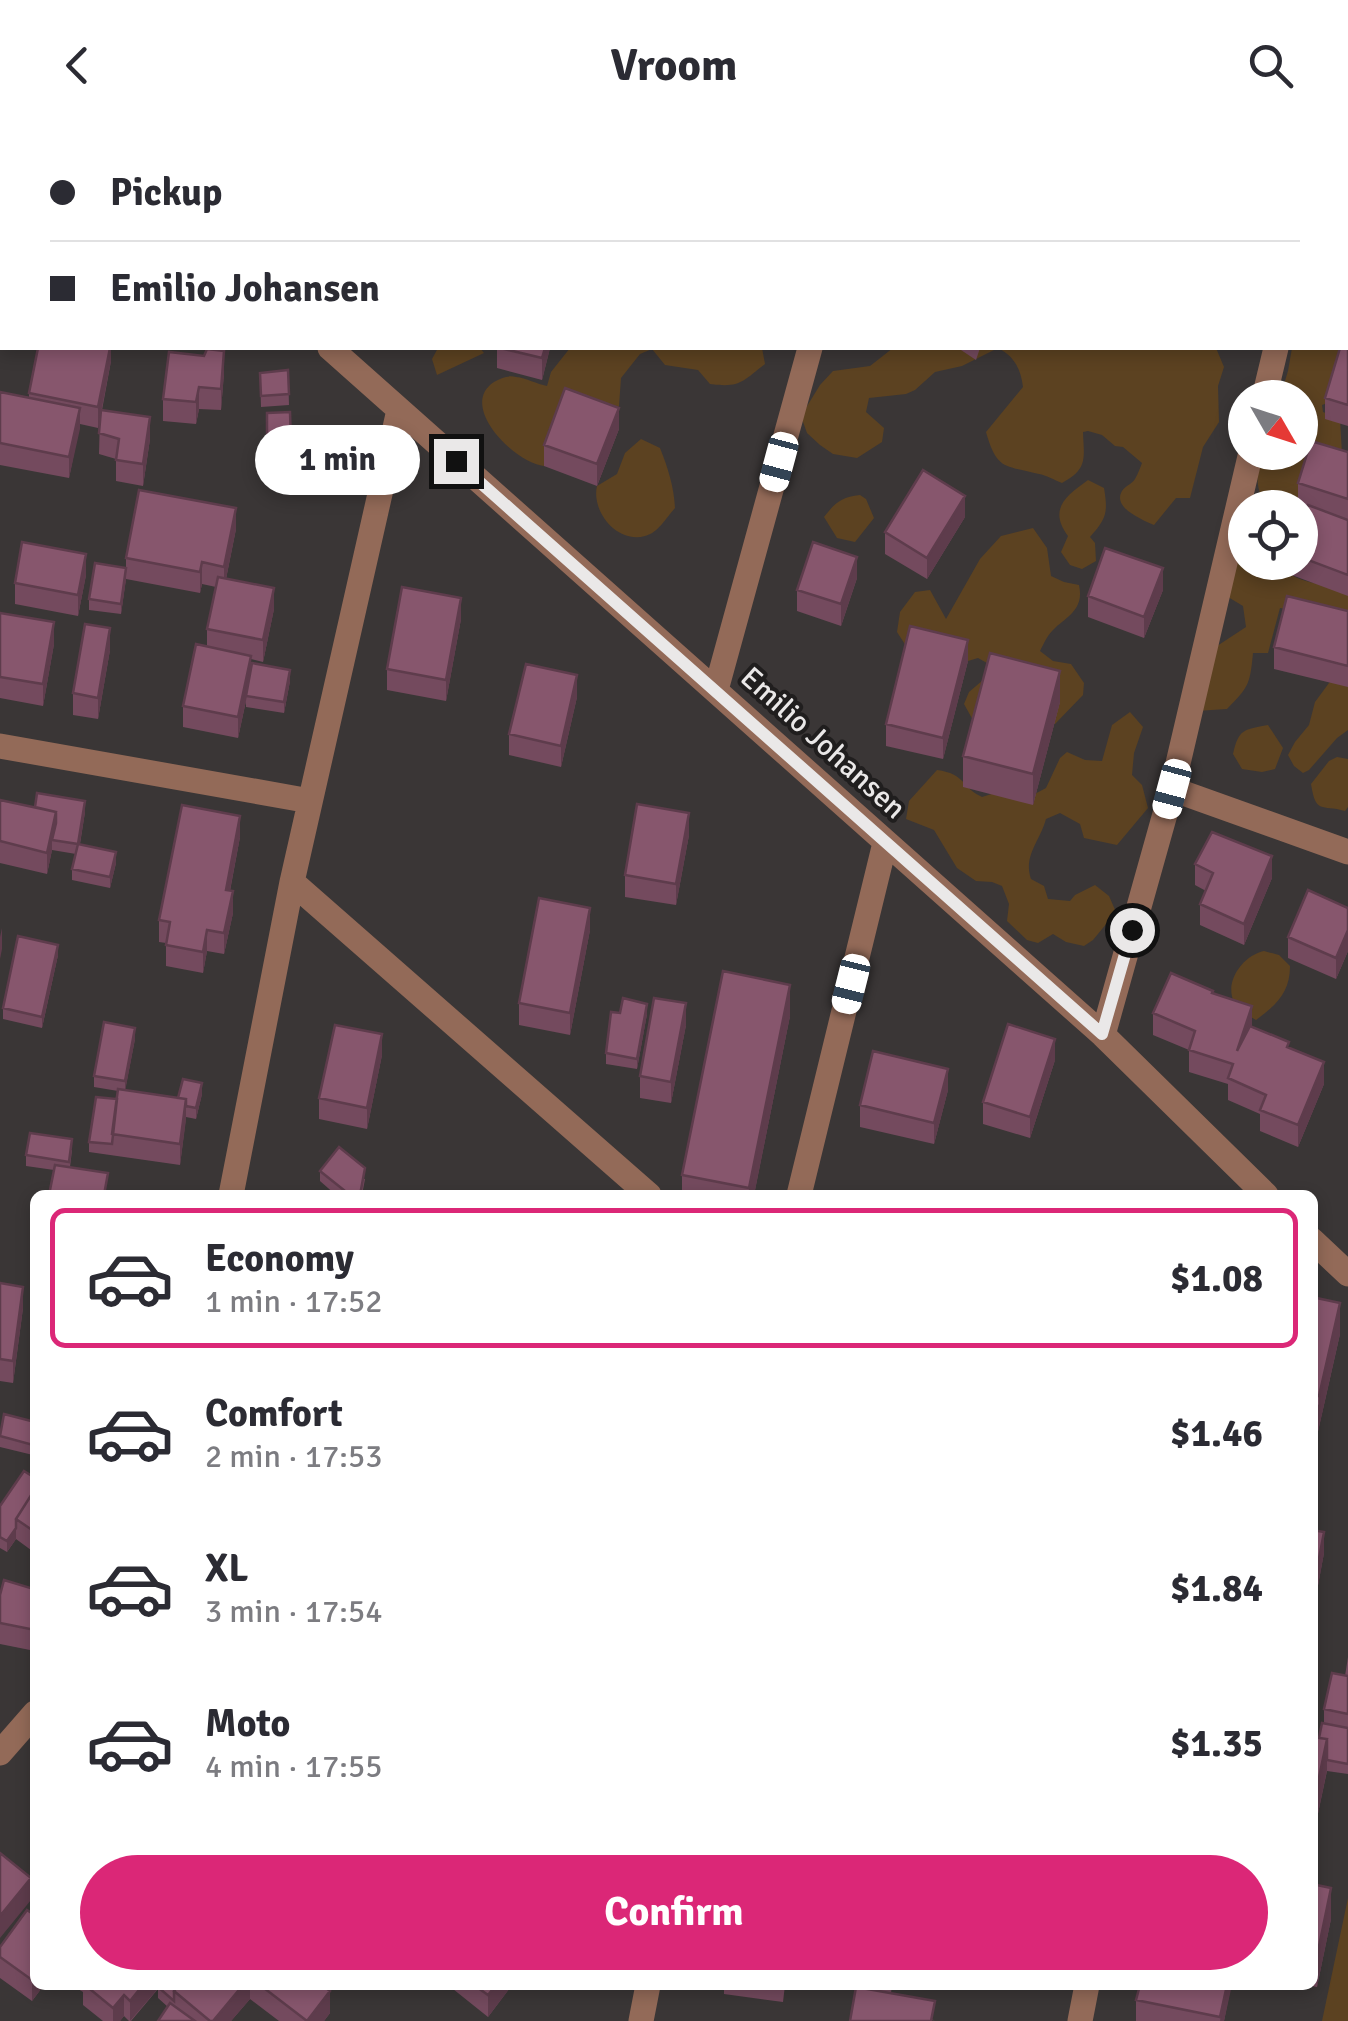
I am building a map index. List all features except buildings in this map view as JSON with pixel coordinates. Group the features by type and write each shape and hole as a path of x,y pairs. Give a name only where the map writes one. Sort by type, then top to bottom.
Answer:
{"street":[{"name":"Emilio Johansen","path":"332,350 1102,1034 1244,1185"},
{"path":"716,690 809,350"},
{"path":"1268,380 1276,350"},
{"path":"232,1190 292,882 399,410"},
{"path":"1102,1034 1172,789 1247,470"},
{"path":"0,746 310,801"},
{"path":"1172,789 1348,852"},
{"path":"801,1190 885,843"},
{"path":"292,882 643,1190"},
{"path":"1318,1246 1348,1274"},
{"path":"0,1753 30,1719"},
{"path":"641,2021 647,1990"},
{"path":"1080,2021 1086,1990"}],"shaded area":[{"path":"437,350 484,353 437,375 432,359"},
{"path":"568,350 650,350 640,354 621,378 619,406 609,419 560,413 548,430 552,445 544,466 532,463 506,445 486,419 482,405 484,392 494,382 507,377 547,386 551,372"},
{"path":"653,350 762,350 765,364 740,382 728,385 710,384 698,370 665,365"},
{"path":"890,350 994,350 962,366 935,372 906,394 869,398 866,412 884,428 882,442 857,458 833,454 807,433 802,419 804,411 833,371 870,366"},
{"path":"1001,350 1217,350 1224,367 1218,386 1219,422 1203,447 1190,498 1176,498 1154,525 1130,512 1120,497 1142,463 1123,447 1088,431 1083,432 1080,468 1062,483 1004,464 994,454 986,432 1023,387 1016,364"},
{"path":"1292,350 1348,350 1348,399 1322,405 1323,412 1340,419 1342,454 1348,454 1348,532 1335,524 1318,523 1318,490 1259,490 1258,470 1318,470 1318,380 1285,380"},
{"path":"641,439 660,448 675,508 654,532 635,537 608,523 596,496 597,486 617,474 625,453"},
{"path":"1088,480 1104,488 1106,509 1090,537 1095,543 1096,561 1082,569 1070,565 1061,552 1068,536 1060,511 1067,498"},
{"path":"860,495 866,499 874,518 855,542 837,538 824,517 839,502"},
{"path":"1033,528 1047,548 1051,576 1079,585 1080,593 1074,610 1050,633 1040,651 1053,661 1071,664 1084,683 1083,695 1055,724 974,722 964,704 969,692 990,674 987,663 978,658 968,661 906,646 897,632 900,612 915,592 930,590 946,619 980,559 1001,536"},
{"path":"1227,542 1228,580 1348,583 1348,619 1280,608 1268,653 1253,653 1249,679 1240,695 1227,709 1196,711 1214,648 1246,627 1243,606 1223,594"},
{"path":"1348,671 1348,730 1303,773 1288,755 1309,725 1315,702 1329,683"},
{"path":"1130,712 1143,727 1132,775 1142,785 1148,808 1117,845 1084,838 1080,824 1060,813 1046,819 1029,863 1031,879 1044,886 1048,899 1070,901 1095,885 1109,896 1116,912 1084,946 1053,934 1038,943 1027,940 1007,921 1009,904 1002,886 976,881 957,868 934,830 906,819 909,801 937,770 953,774 982,797 1001,791 1029,797 1046,788 1060,758 1067,752 1085,760 1102,761 1112,725"},
{"path":"1268,725 1283,748 1275,769 1242,769 1233,754 1240,735"},
{"path":"1337,757 1348,759 1345,811 1318,804 1311,784"},
{"path":"1264,951 1279,955 1290,966 1288,984 1280,998 1256,1020 1234,1003 1232,984 1240,967"},
{"path":"1348,1898 1348,2021 1322,2021"}],"route":[{"path":"456,461 1102,1034 1132,930"}]}
